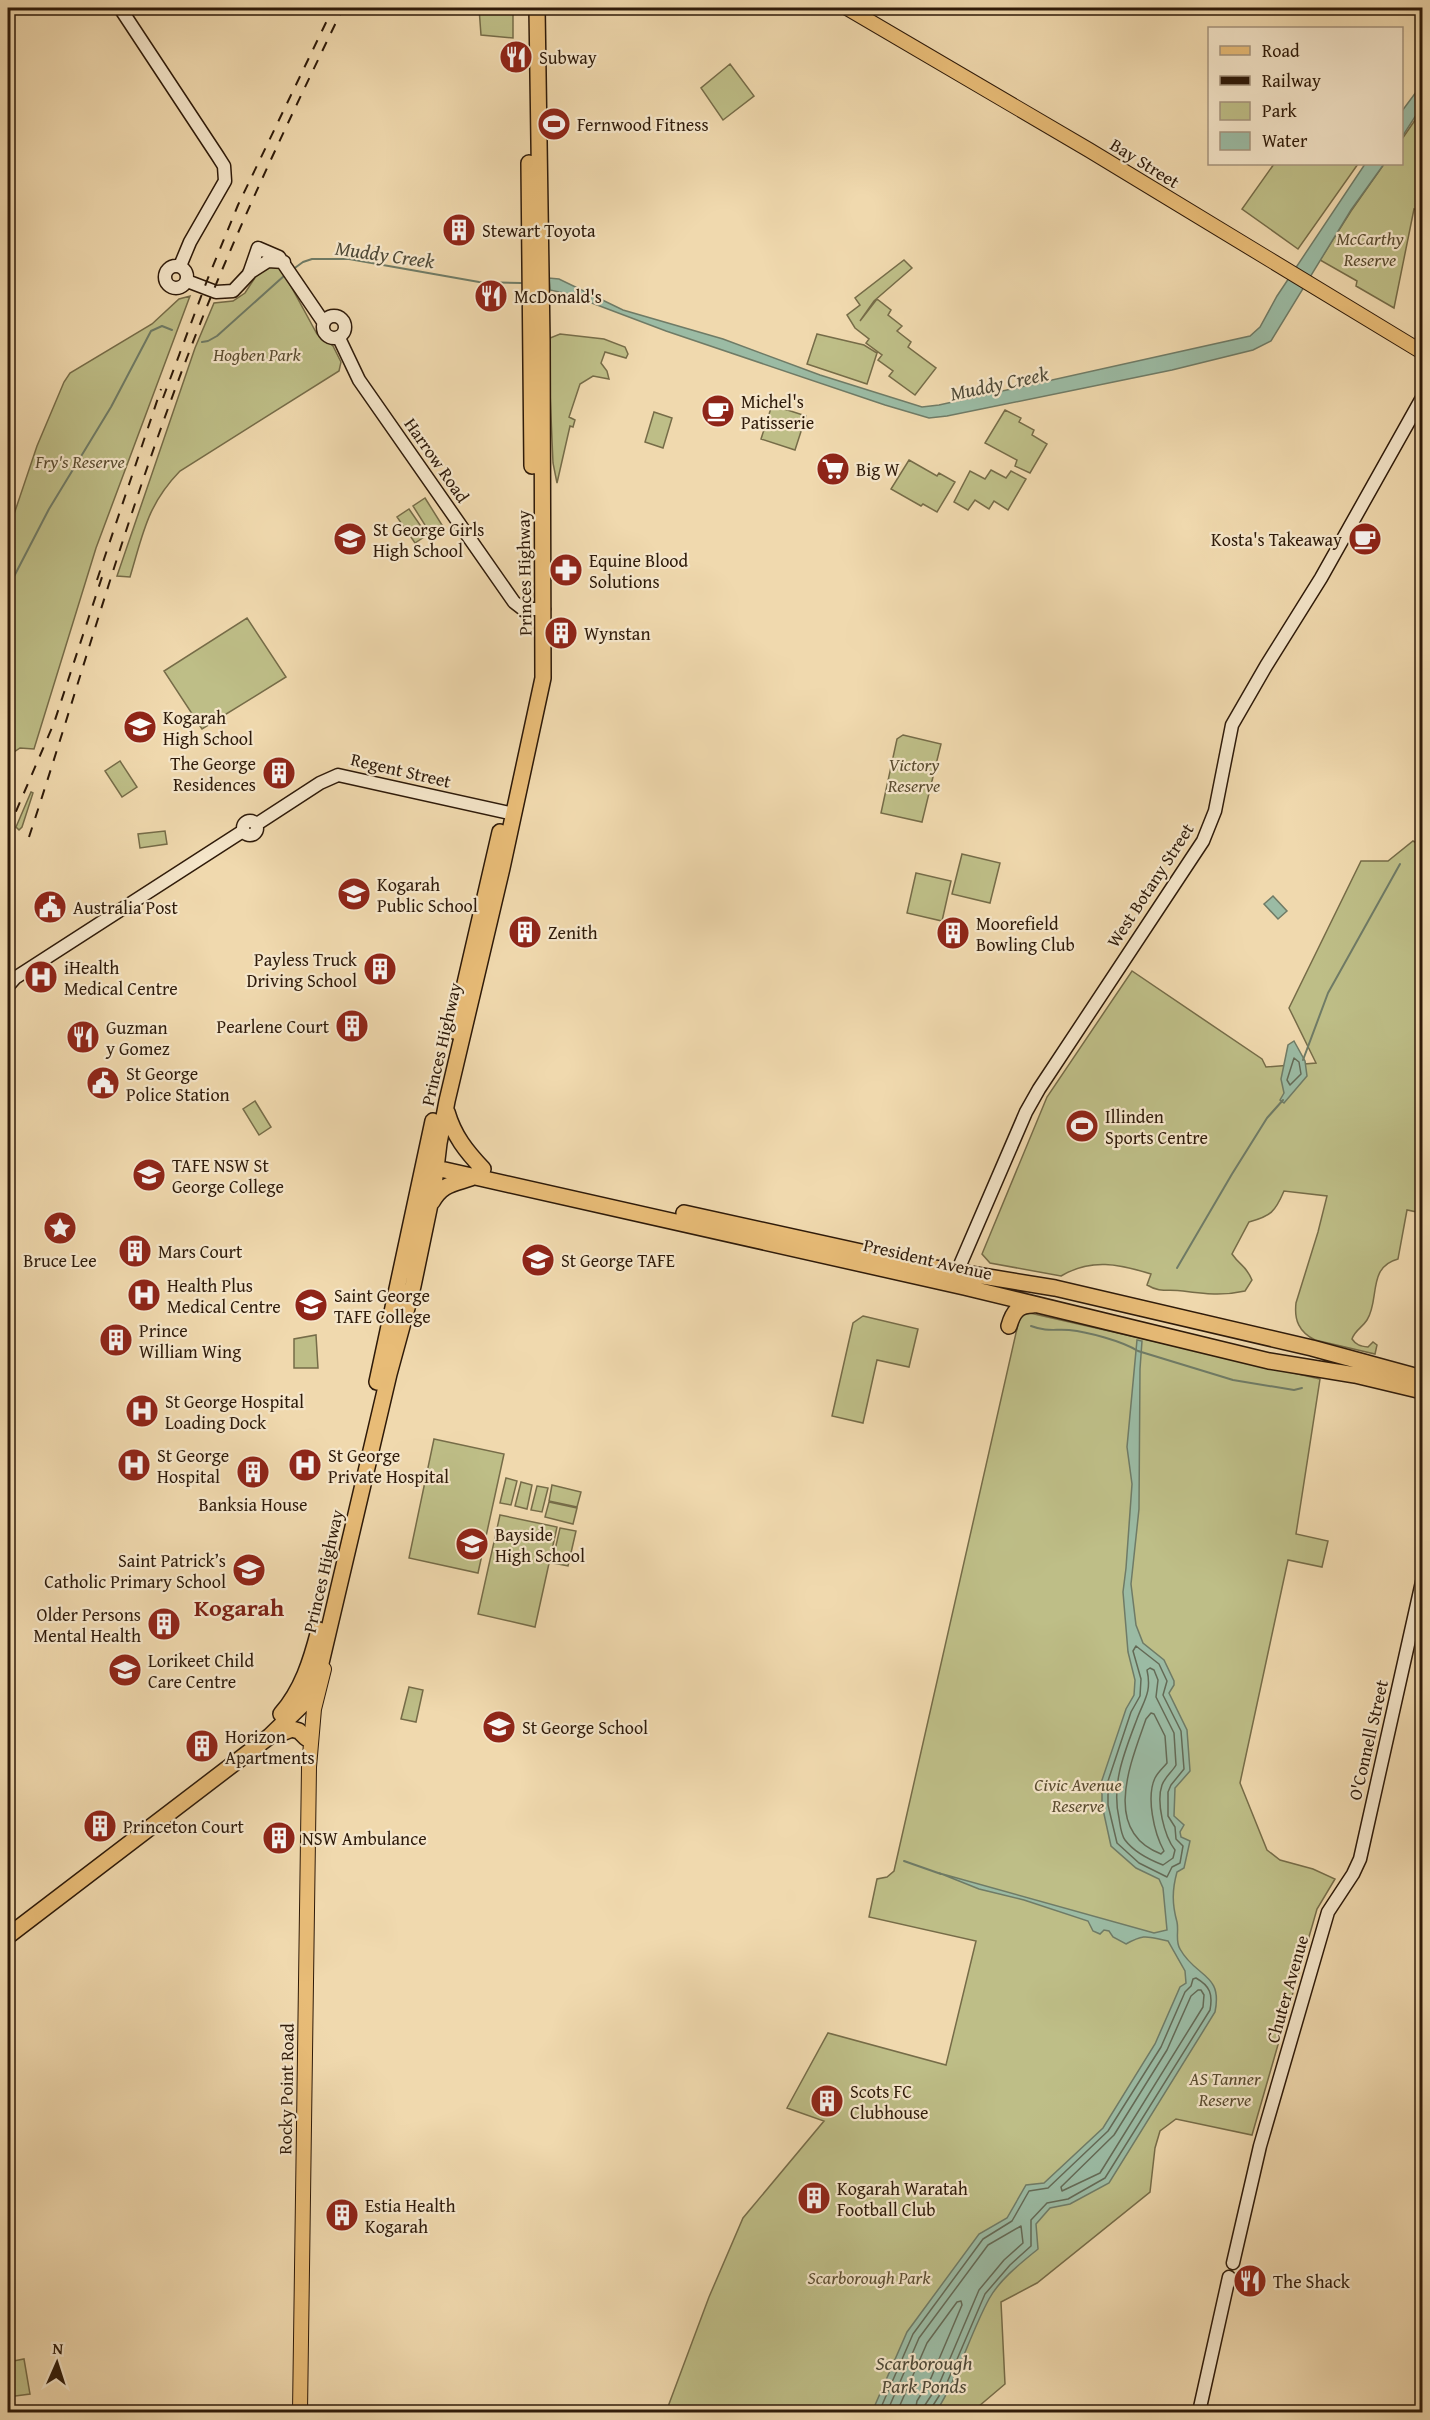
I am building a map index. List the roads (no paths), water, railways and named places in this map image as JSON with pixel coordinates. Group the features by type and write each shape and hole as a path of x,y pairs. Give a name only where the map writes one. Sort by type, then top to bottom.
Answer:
{"highway":[{"name":"Princes Highway","path":"527,8 536,283"},
{"name":"Princes Highway","path":"8,1936 252,1752 288,1721 303,1704 317,1675 331,1624 390,1370 411,1295 430,1207 431,1162 446,1109 509,813 533,681 539,609 536,283 537,8"},
{"name":"Princes Highway","path":"8,1924 261,1732 290,1703 301,1685 311,1658 327,1596 431,1162 509,813"},
{"path":"430,1207 442,1188 478,1173 451,1128 446,1109"},
{"name":"President Avenue","path":"431,1162 957,1272 1077,1293 1312,1348 1422,1378"},
{"name":"President Avenue","path":"478,1173 493,1180 937,1281 1269,1361 1355,1375 1422,1391"},
{"name":"President Avenue","path":"645,1205 703,1220"},
{"path":"1009,1326 1018,1308 1025,1305 1036,1305"},
{"path":"252,1752 288,1729 299,1731 306,1738"}],"main road":[{"path":"120,8 220,160 226,173 225,180 190,242 180,266"},
{"name":"Bay Street","path":"847,8 1089,150 1422,352"},
{"path":"249,274 258,248 277,255 310,300 328,320"},
{"path":"187,281 216,292 233,291 249,274 268,261 287,267"},
{"path":"172,266 180,266 187,273 187,281 175,288 166,282 167,271 172,266"},
{"path":"340,318 344,322 344,332 339,338 333,339 326,336 323,330 328,320 340,318"},
{"name":"Harrow Road","path":"339,338 353,371 514,603 520,608 539,609"},
{"name":"West Botany Street","path":"957,1272 1038,1089 1203,841 1215,811 1232,725 1321,578 1422,399"},
{"name":"Regent Street","path":"8,986 15,978 243,831 243,824 247,821 251,820 257,824 320,783 338,775 509,813"},
{"path":"937,1281 957,1272"},
{"name":"O'Connell Street","path":"1335,1900 1353,1874 1360,1859 1422,1582"},
{"name":"Rocky Point Road","path":"300,2412 309,1767 314,1709 332,1639 331,1624"},
{"name":"Rocky Point Road","path":"301,1685 309,1767"},
{"name":"Chuter Avenue","path":"1199,2412 1229,2277 1224,2274 1224,2268 1227,2264 1233,2263 1260,2146 1314,1956 1328,1912 1335,1900"}],"water":[{"path":"1422,84 1422,106 1403,135 1403,110"},
{"path":"1364,165 1383,165 1351,210 1271,341 1253,350 1172,370 947,416 929,418 885,405 666,331 568,294 550,290 549,278 559,279 623,310 723,339 820,375 922,407 1250,336 1260,327 1277,296"},
{"path":"1273,896 1287,911 1278,919 1264,904"},
{"path":"1294,1041 1305,1061 1307,1076 1284,1103 1280,1100 1284,1093 1281,1079 1288,1045"},
{"name":"Scarborough Park Ponds","path":"1137,1340 1142,1341 1139,1509 1131,1584 1136,1625 1143,1643 1164,1660 1174,1681 1169,1693 1187,1730 1190,1771 1175,1788 1174,1816 1184,1825 1180,1832 1181,1837 1190,1841 1184,1868 1177,1872 1173,1903 1179,1946 1193,1966 1212,1983 1216,1999 1215,2012 1109,2183 1070,2204 1050,2208 1036,2224 1038,2249 1011,2272 989,2299 936,2412 872,2412 907,2332 979,2234 1007,2218 1026,2185 1044,2183 1103,2128 1155,2044 1180,1987 1186,1983 1185,1971 1168,1941 1143,1937 1126,1944 1113,1937 1109,1931 1104,1930 1100,1934 1093,1931 1088,1921 1024,1900 979,1889 939,1873 1154,1933 1167,1930 1163,1888 1159,1879 1136,1868 1111,1846 1102,1805 1102,1780 1126,1709 1134,1695 1135,1680 1128,1652 1123,1592 1132,1484 1127,1447"}],"waterway":[{"name":"Muddy Creek","path":"292,270 312,259 349,259 479,282 521,283"},
{"name":"Muddy Creek","path":"202,342 217,336 285,275"},
{"name":"Muddy Creek","path":"8,588 49,509 111,407 151,331 162,326 172,330"},
{"path":"1303,1060 1328,993 1400,864"},
{"path":"1177,1268 1267,1118 1283,1100"},
{"path":"1031,1326 1095,1335 1138,1351 1233,1380 1294,1390 1302,1388"},
{"path":"904,1861 941,1874"}],"railway":[{"path":"163,398 238,205 333,8"},
{"path":"29,837 125,534 188,355 242,223 343,8"},
{"path":"97,580 161,389"},
{"path":"8,830 54,723 103,574"}],"place":[{"name":"Subway","path":"516,57"},
{"name":"Fernwood Fitness","path":"554,124"},
{"name":"Stewart Toyota","path":"459,230"},
{"name":"McDonald's","path":"491,296"},
{"name":"Michel's Patisserie","path":"718,411"},
{"name":"Big W","path":"833,469"},
{"name":"St George Girls High School","path":"350,539"},
{"name":"Kosta's Takeaway","path":"1365,539"},
{"name":"Equine Blood Solutions","path":"566,570"},
{"name":"Wynstan","path":"561,633"},
{"name":"Kogarah High School","path":"140,727"},
{"name":"The George Residences","path":"279,773"},
{"name":"Kogarah Public School","path":"354,894"},
{"name":"Australia Post","path":"50,907"},
{"name":"Zenith","path":"525,932"},
{"name":"Moorefield Bowling Club","path":"953,933"},
{"name":"Payless Truck Driving School","path":"380,969"},
{"name":"iHealth Medical Centre","path":"41,977"},
{"name":"Pearlene Court","path":"352,1026"},
{"name":"Guzman y Gomez","path":"83,1037"},
{"name":"St George Police Station","path":"103,1083"},
{"name":"Illinden Sports Centre","path":"1082,1126"},
{"name":"TAFE NSW St George College","path":"149,1175"},
{"name":"Bruce Lee","path":"60,1228"},
{"name":"Mars Court","path":"135,1251"},
{"name":"St George TAFE","path":"538,1260"},
{"name":"Health Plus Medical Centre","path":"144,1295"},
{"name":"Saint George TAFE College","path":"311,1305"},
{"name":"Prince William Wing","path":"116,1340"},
{"name":"St George Hospital Loading Dock","path":"142,1411"},
{"name":"St George Hospital","path":"134,1465"},
{"name":"St George Private Hospital","path":"305,1465"},
{"name":"Banksia House","path":"253,1472"},
{"name":"Bayside High School","path":"472,1544"},
{"name":"Saint Patrick’s Catholic Primary School","path":"249,1570"},
{"name":"Older Persons Mental Health","path":"164,1624"},
{"name":"Lorikeet Child Care Centre","path":"125,1670"},
{"name":"St George School","path":"499,1727"},
{"name":"Horizon Apartments","path":"202,1746"},
{"name":"Princeton Court","path":"100,1826"},
{"name":"NSW Ambulance","path":"279,1838"},
{"name":"Scots FC Clubhouse","path":"827,2101"},
{"name":"Kogarah Waratah Football Club","path":"814,2198"},
{"name":"Estia Health Kogarah","path":"342,2215"},
{"name":"The Shack","path":"1250,2281"}],"district":[{"name":"Kogarah","path":"239,1607"}],"park label":[{"name":"McCarthy Reserve","path":"1370,248"},
{"name":"Hogben Park","path":"257,354"},
{"name":"Fry's Reserve","path":"80,461"},
{"name":"Victory Reserve","path":"914,774"},
{"name":"Civic Avenue Reserve","path":"1078,1794"},
{"name":"AS Tanner Reserve","path":"1225,2088"},
{"name":"Scarborough Park","path":"869,2277"}]}
